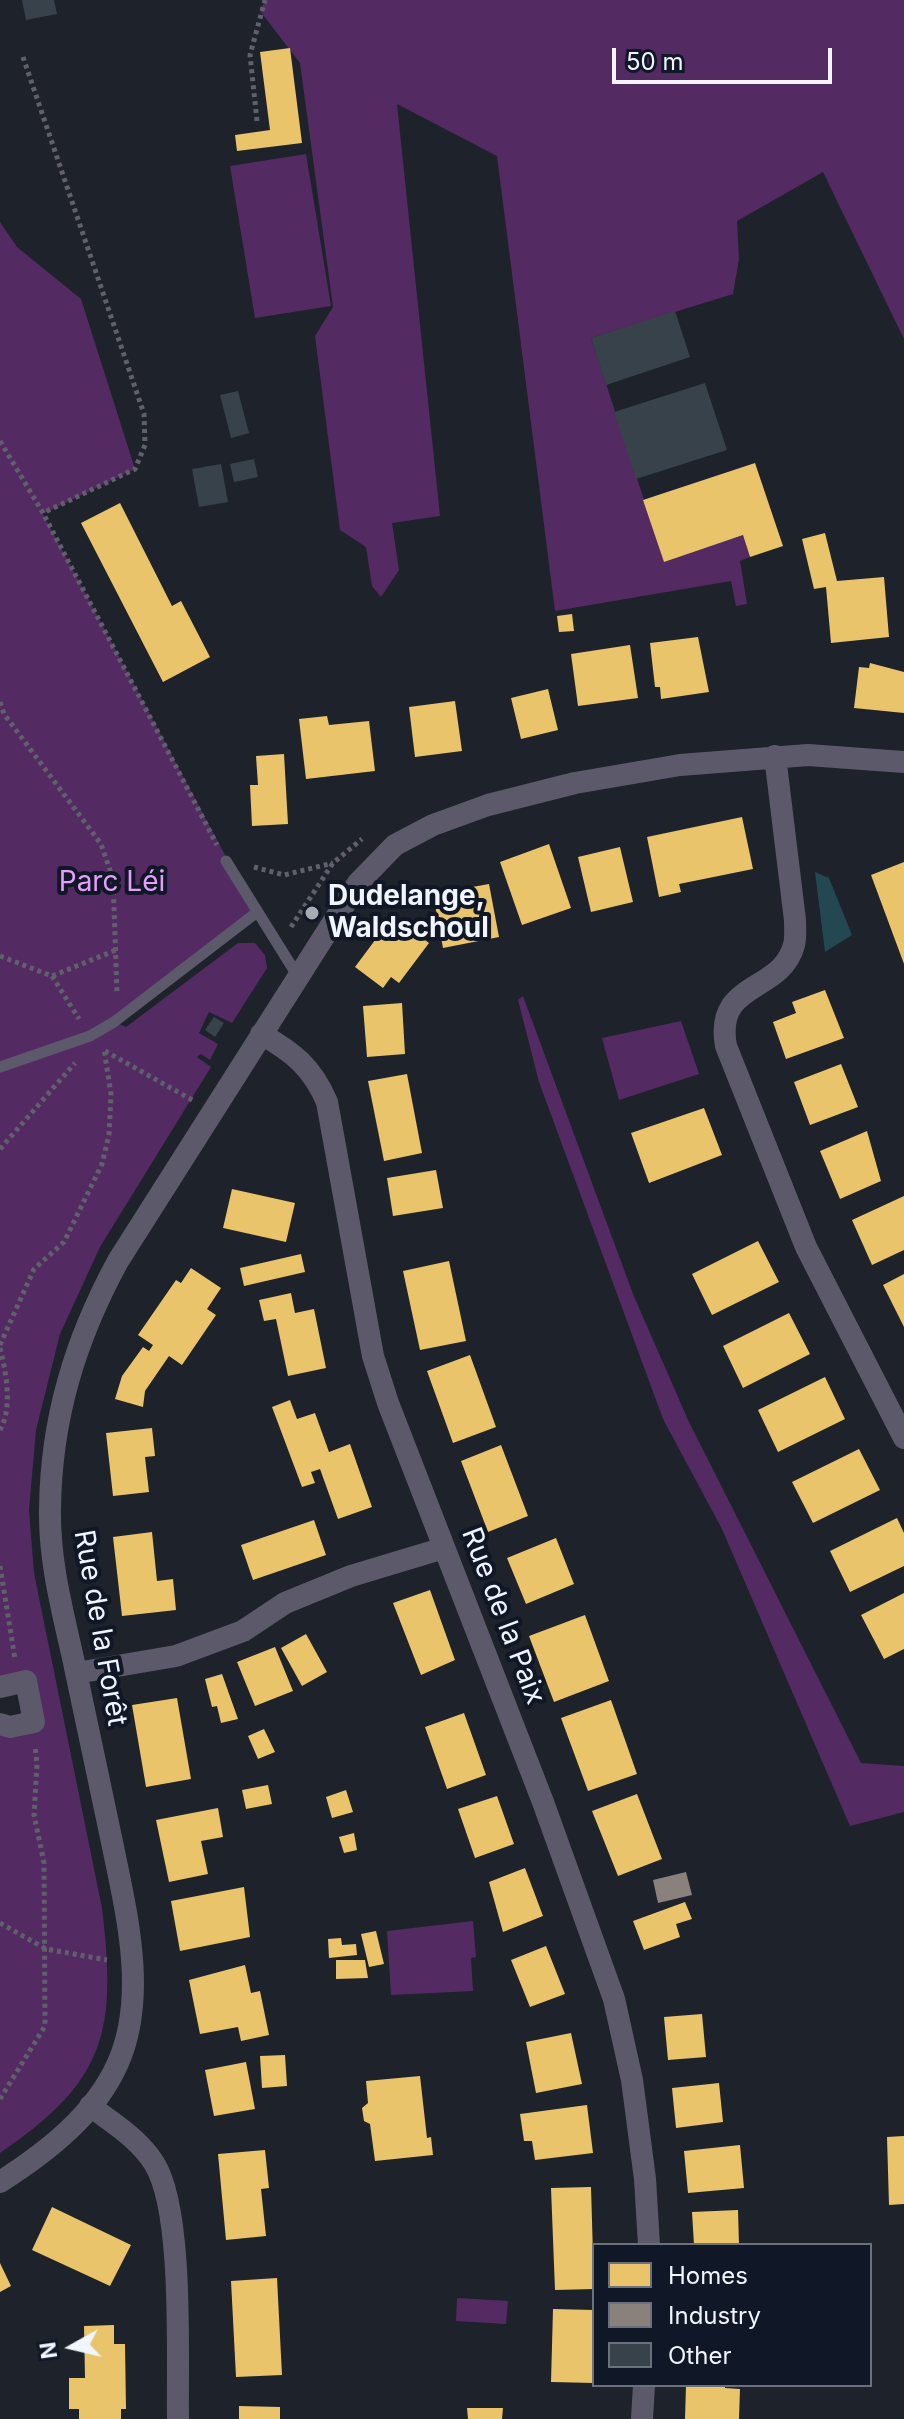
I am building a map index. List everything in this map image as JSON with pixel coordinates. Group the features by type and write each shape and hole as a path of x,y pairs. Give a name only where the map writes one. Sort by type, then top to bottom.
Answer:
{"street":[{"name":"Rue de la Forêt","path":"0,2182 56,2143 90,2106 118,2063 130,2016 132,1969 125,1904 54,1571 50,1511 54,1439 65,1385 98,1297 297,975 358,883 395,845 433,825 488,805 575,783 680,765 775,756 904,762"},
{"path":"775,756 795,920 794,946 784,964 730,1004 722,1024 724,1035 806,1247 904,1438"},
{"name":"Rue de la Paix","path":"261,1034 302,1059 317,1078 327,1102 373,1356 543,1802 614,1999 632,2080 645,2179 649,2243"},
{"path":"76,1673 176,1656 243,1631 298,1597 351,1576 444,1548"},
{"path":"0,1724 34,1722 26,1681 9,1684"},
{"path":"90,2106 135,2139 155,2164 168,2194 175,2275 178,2419"},
{"path":"642,2419 644,2387"}],"lane":[{"path":"226,861 277,948 297,975"},
{"path":"0,1067 90,1036 114,1022 256,913"}],"path":[{"path":"257,121 250,55 265,0"},
{"path":"23,57 144,414 145,445 135,469 43,513"},
{"path":"0,441 43,513 226,861"},
{"path":"0,702 4,714 101,844 113,879 119,979 114,1022"},
{"path":"245,858 255,868 284,875 395,845"},
{"path":"277,948 333,863"},
{"path":"52,976 116,950"},
{"path":"0,956 52,976 90,1036 74,1066 0,1149"},
{"path":"0,1430 5,1422 7,1373 0,1347 34,1269 64,1242 102,1164 109,1135 111,1094 104,1051 212,1111"},
{"path":"0,1566 9,1684"},
{"path":"0,2099 45,2026 44,1863 34,1815 37,1764 26,1723"},
{"path":"0,1923 46,1949 109,1961"}],"green space":[{"path":"265,0 904,0 904,339 823,172 737,221 739,259 733,294 591,338 664,561 743,535 750,557 740,561 747,604 736,606 731,581 555,611 497,156 397,104 440,516 392,523 399,570 381,597 372,586 366,547 340,530 315,336 333,307 300,63 260,11"},
{"path":"306,154 331,306 255,318 230,166"},
{"name":"Parc Léi","path":"0,222 17,247 81,299 135,469 43,514 256,913 115,1022 126,1027 238,943 255,943 265,955 267,968 232,1023 209,1012 199,1033 218,1044 210,1060 201,1054 197,1057 211,1067 100,1247 60,1334 36,1430 29,1510 34,1573 102,1908 107,1988 104,2021 96,2050 83,2077 63,2102 0,2153 0,1724 33,1722 26,1681 0,1687"},
{"path":"523,996 633,1294 688,1420 861,1763 904,1766 904,1812 850,1826 722,1529 663,1419 539,1082 518,1000"},
{"path":"681,1021 699,1074 619,1100 602,1038"},
{"path":"473,1921 476,1957 471,1958 473,1991 391,1995 387,1931"},
{"path":"457,2298 508,2301 506,2324 456,2321"}],"water":[{"path":"815,872 829,878 852,935 825,952"}],"building: Homes":[{"path":"290,48 302,143 237,151 235,135 270,130 260,52"},
{"path":"755,463 783,546 750,557 743,535 664,562 643,500"},
{"path":"120,503 172,606 181,601 210,657 163,682 81,523"},
{"path":"825,533 837,581 884,577 889,637 831,643 826,587 814,589 802,539"},
{"path":"572,614 574,631 559,632 557,616"},
{"path":"698,637 709,692 661,699 660,687 655,687 650,643"},
{"path":"630,645 638,698 578,706 571,654"},
{"path":"870,663 904,672 904,713 854,708 859,667 869,668"},
{"path":"548,689 558,730 521,739 511,698"},
{"path":"455,701 462,751 415,757 409,707"},
{"path":"327,716 329,725 369,721 375,771 306,779 299,719"},
{"path":"284,754 288,824 252,826 250,785 258,785 256,756"},
{"path":"742,817 753,869 679,884 681,892 659,897 647,837"},
{"path":"549,844 571,908 522,925 500,862"},
{"path":"620,847 633,902 591,912 578,857"},
{"path":"904,862 904,964 871,875"},
{"path":"489,884 499,937 443,948 433,894"},
{"path":"393,916 429,943 399,983 391,977 383,988 355,967"},
{"path":"825,990 844,1038 786,1059 773,1022 796,1013 792,1002"},
{"path":"402,1003 405,1054 367,1057 363,1006"},
{"path":"841,1064 858,1107 810,1125 794,1082"},
{"path":"407,1074 422,1153 384,1161 368,1081"},
{"path":"704,1108 722,1155 649,1183 631,1133"},
{"path":"867,1131 881,1181 840,1199 820,1151"},
{"path":"436,1170 443,1208 393,1216 387,1178"},
{"path":"232,1189 295,1203 286,1242 223,1228"},
{"path":"904,1196 904,1250 872,1265 852,1220"},
{"path":"758,1241 779,1282 712,1315 692,1274"},
{"path":"301,1254 305,1272 244,1286 240,1268"},
{"path":"449,1261 466,1341 420,1350 403,1271"},
{"path":"191,1268 221,1288 207,1309 216,1315 182,1365 169,1356 145,1391 143,1407 115,1399 122,1376 143,1347 149,1351 153,1345 138,1335 176,1280 181,1283"},
{"path":"904,1274 904,1327 883,1285"},
{"path":"291,1293 295,1313 314,1309 326,1368 288,1376 276,1319 264,1321 259,1300"},
{"path":"789,1313 810,1354 743,1388 723,1346"},
{"path":"470,1355 496,1427 453,1443 427,1371"},
{"path":"825,1377 845,1419 778,1452 758,1410"},
{"path":"290,1400 297,1419 315,1413 329,1452 350,1444 372,1507 338,1519 320,1469 311,1472 315,1483 302,1487 272,1407"},
{"path":"152,1428 155,1456 145,1457 149,1492 113,1496 106,1433"},
{"path":"501,1445 528,1516 488,1532 461,1461"},
{"path":"859,1449 880,1490 813,1523 792,1482"},
{"path":"897,1518 904,1533 904,1566 850,1592 830,1551"},
{"path":"314,1520 326,1555 253,1580 241,1545"},
{"path":"152,1532 157,1581 173,1579 176,1610 122,1616 113,1537"},
{"path":"556,1538 574,1584 526,1604 507,1558"},
{"path":"430,1590 455,1660 421,1675 393,1603"},
{"path":"904,1593 904,1649 884,1659 861,1615"},
{"path":"585,1615 609,1681 554,1702 529,1636"},
{"path":"306,1634 327,1672 302,1686 281,1648"},
{"path":"275,1647 293,1691 255,1706 237,1662"},
{"path":"222,1674 238,1719 221,1723 217,1706 212,1707 205,1679"},
{"path":"177,1698 191,1779 146,1787 132,1705"},
{"path":"611,1700 637,1774 588,1791 561,1718"},
{"path":"464,1713 486,1775 447,1789 425,1727"},
{"path":"264,1729 275,1752 258,1759 248,1736"},
{"path":"268,1785 272,1804 246,1809 242,1790"},
{"path":"346,1790 353,1812 332,1818 326,1797"},
{"path":"637,1794 662,1859 618,1876 592,1811"},
{"path":"497,1796 514,1844 475,1858 458,1809"},
{"path":"218,1808 223,1837 201,1841 208,1874 169,1882 156,1820"},
{"path":"354,1833 357,1850 344,1853 339,1837"},
{"path":"525,1868 543,1916 503,1932 489,1882"},
{"path":"244,1887 250,1937 180,1951 171,1901"},
{"path":"685,1902 692,1919 676,1924 680,1937 644,1950 633,1921"},
{"path":"376,1931 384,1964 369,1967 361,1934"},
{"path":"341,1938 342,1945 356,1944 357,1955 329,1958 328,1939"},
{"path":"546,1946 565,1994 530,2007 511,1960"},
{"path":"336,1960 365,1960 368,1978 336,1979"},
{"path":"245,1965 251,1993 260,1991 269,2035 241,2041 238,2027 200,2034 189,1980"},
{"path":"702,2014 706,2057 668,2060 664,2017"},
{"path":"571,2033 582,2084 536,2093 526,2042"},
{"path":"285,2055 287,2086 262,2088 260,2056"},
{"path":"246,2062 255,2109 214,2116 205,2070"},
{"path":"420,2076 427,2138 431,2137 433,2155 375,2161 370,2124 364,2121 362,2108 368,2103 366,2081"},
{"path":"719,2083 723,2122 676,2128 672,2088"},
{"path":"587,2105 593,2153 535,2160 532,2141 524,2141 520,2114"},
{"path":"904,2136 904,2204 889,2205 887,2137"},
{"path":"740,2145 744,2188 688,2193 684,2151"},
{"path":"265,2150 269,2188 261,2189 266,2236 226,2240 218,2154"},
{"path":"591,2187 592,2289 555,2290 551,2188"},
{"path":"52,2207 131,2245 110,2286 32,2250"},
{"path":"738,2210 739,2243 694,2243 692,2212"},
{"path":"0,2263 11,2286 0,2292"},
{"path":"277,2278 282,2375 236,2377 231,2281"},
{"path":"553,2309 592,2310 592,2383 551,2382"},
{"path":"114,2325 114,2344 125,2344 126,2409 121,2409 121,2419 79,2419 79,2409 69,2409 69,2378 85,2378 84,2326"},
{"path":"686,2387 740,2389 739,2419 685,2419"},
{"path":"239,2406 280,2407 280,2419 239,2419"},
{"path":"467,2408 503,2408 502,2419 468,2419"}],"building: Industry":[{"path":"686,1872 692,1895 658,1903 653,1880"}],"building: Other":[{"path":"22,0 54,0 57,14 26,20"},
{"path":"675,311 690,357 606,385 591,338"},
{"path":"705,383 727,450 636,479 614,412"},
{"path":"238,391 249,433 231,438 220,395"},
{"path":"254,459 258,477 234,482 230,464"},
{"path":"221,464 228,502 199,507 192,469"},
{"path":"214,1017 224,1023 215,1037 205,1030"}],"place":[{"name":"Dudelange, Waldschoul","path":"312,913"}]}
